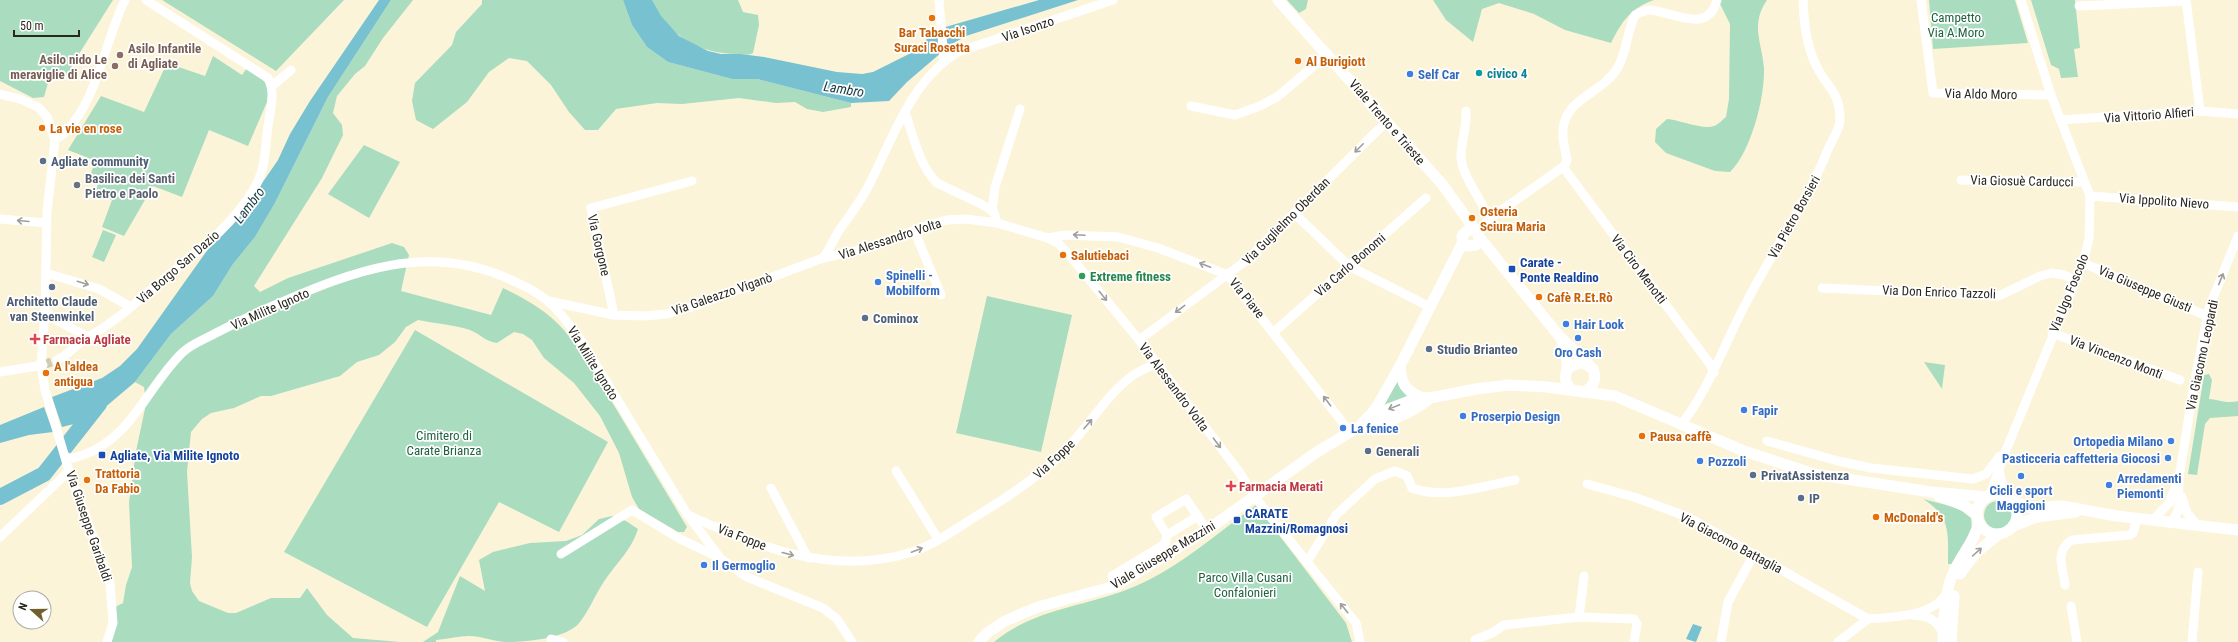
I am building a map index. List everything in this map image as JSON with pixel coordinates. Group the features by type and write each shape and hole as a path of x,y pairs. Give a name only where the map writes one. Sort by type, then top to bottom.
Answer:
{"main road":[{"name":"Viale Trento e Trieste","path":"1278,0 1328,54 1442,184 1457,206 1471,239"},
{"path":"1254,496 1317,452 1360,426 1368,417 1378,405 1400,366 1453,260 1471,239 1499,263 1560,337 1615,396"},
{"path":"1560,337 1567,360 1566,373 1568,385 1579,391 1591,387 1592,370"},
{"path":"1547,387 1566,373 1577,362 1592,370"},
{"path":"1400,366 1403,384 1406,390 1425,398"},
{"path":"1368,417 1425,398 1476,389 1509,385 1547,387 1579,391 1615,396 1750,453 1814,474 1931,492 2005,496 2032,508 2062,506 2086,512 2238,530"},
{"path":"1360,426 1371,427 1419,408 1425,398"},
{"path":"1931,492 1965,506 1989,533 1999,534 2007,532 2013,526 2017,516 2012,500"},
{"name":"Viale Giuseppe Mazzini","path":"979,642 987,633 1005,621 1038,607 1115,586 1207,530 1254,496"},
{"path":"1946,639 1946,594 1954,570 1973,542 1978,519 1979,505 1989,496"},
{"path":"2013,526 2037,517 2086,512"},
{"path":"1946,639 1954,592 1960,573 1976,553 1999,534"}],"street":[{"path":"0,94 20,99 38,107 47,118 55,140 66,134 78,116 104,59 125,0"},
{"path":"146,0 268,78 272,86 291,70"},
{"path":"939,0 940,28 944,56"},
{"name":"Via Isonzo","path":"944,56 1112,0"},
{"path":"1471,239 1489,219 1563,167 1567,161 1563,130 1569,110 1578,100 1610,79 1622,58 1628,40 1629,27 1634,15 1647,10 1696,19 1707,18 1714,10 1717,0"},
{"name":"Via Pietro Borsieri","path":"1681,425 1714,373 1744,307 1822,165 1840,121 1840,104 1833,90 1815,64 1804,28 1804,0"},
{"name":"Via Aldo Moro","path":"1921,0 1933,93 2051,94"},
{"name":"Via Ugo Foscolo","path":"1989,496 2052,333 2083,263 2089,239 2090,196 2060,120 2021,0"},
{"path":"2079,6 2186,1 2200,111"},
{"path":"1191,106 1235,115 1260,106 1277,97 1328,54"},
{"name":"Via Alessandro Volta","path":"823,258 838,233 858,206 893,132 921,87 944,56"},
{"name":"Via Borgo San Dazio","path":"57,360 65,356 88,337 118,319 204,247 247,199 255,186 265,158 267,127 272,99 272,86"},
{"path":"992,211 995,187 1020,109"},
{"path":"1466,111 1467,126 1461,158 1475,194 1489,219"},
{"name":"Via Vittorio Alfieri","path":"2060,120 2200,111 2238,114"},
{"path":"905,112 923,162 933,179 942,186 981,204 992,211 996,215 997,223"},
{"name":"Via Guglielmo Oberdan","path":"1139,340 1248,260 1387,121"},
{"name":"Via Giuseppe Garibaldi","path":"55,140 50,172 46,223 45,311 42,366 47,398 66,456 69,471 110,583 113,623 107,642"},
{"name":"Via Ciro Menotti","path":"1563,167 1710,364 1714,373"},
{"name":"Via Giosuè Carducci","path":"1961,180 2084,182"},
{"name":"Via Gorgone","path":"614,315 591,208 692,181"},
{"name":"Via Ippolito Nievo","path":"2090,196 2238,207"},
{"name":"Via Carlo Bonomi","path":"1274,332 1426,198"},
{"path":"1294,213 1349,266 1430,307"},
{"path":"0,219 46,223"},
{"name":"Via Alessandro Volta","path":"823,258 869,248 914,230 947,220 966,219 997,223 1048,238 1058,243 1139,340 1240,473 1254,496 1356,623 1360,642"},
{"path":"914,230 941,296"},
{"name":"Via Piave","path":"1048,238 1065,235 1118,237 1158,248 1228,275 1274,332 1350,432"},
{"name":"Via Giacomo Leopardi","path":"2153,520 2169,504 2179,478 2208,316 2238,236"},
{"name":"Via Galeazzo Viganò","path":"548,301 614,315 644,316 667,314 695,306 823,258"},
{"name":"Via Milite Ignoto","path":"66,456 72,459 98,449 118,435 152,388 182,352 199,340 302,293 377,267 428,260 476,267 519,283 548,301 566,320 584,345 687,514 721,559 747,577 827,611 837,619 852,642"},
{"name":"Via Giuseppe Giusti","path":"2083,263 2208,316"},
{"path":"46,273 99,289 131,307"},
{"name":"Via Don Enrico Tazzoli","path":"1822,288 1999,296 2040,276 2052,273 2075,280"},
{"path":"45,311 58,321 88,337"},
{"name":"Via Vincenzo Monti","path":"2052,333 2180,380"},
{"name":"Via Foppe","path":"687,514 766,547 808,558 854,560 880,558 912,552 938,539 1009,495 1041,472 1064,452 1132,376 1155,363"},
{"path":"0,372 42,366"},
{"path":"1767,441 1838,461 1871,468 1973,479 1986,474 1999,456 2004,455"},
{"path":"1999,467 2001,480 2012,500"},
{"path":"0,537 69,471"},
{"path":"896,471 938,539"},
{"path":"1307,562 1336,515 1375,479 1395,471 1407,476 1412,488 1424,493 1458,490 1515,480"},
{"name":"Via Giacomo Leopardi","path":"2172,522 2178,511 2180,493 2179,478"},
{"name":"Via Giacomo Battaglia","path":"1587,484 1634,497 1688,517 1868,619"},
{"path":"771,488 808,558"},
{"name":"Via Giacomo Leopardi","path":"2180,493 2187,513 2197,526"},
{"path":"1166,540 1156,517 1186,499 1207,530"},
{"path":"561,554 632,510 680,539 721,559"},
{"path":"1115,586 1112,576 1166,540 1198,516"},
{"path":"2065,585 2060,559 2061,551 2065,544 2072,540 2130,535 2133,533 2137,518"},
{"path":"1721,642 1728,602 1754,554"},
{"path":"2192,642 2198,572"},
{"path":"1579,617 1584,576"},
{"path":"1838,642 1868,619 1906,614 1932,607 1943,600 1946,594"},
{"path":"2071,606 2077,642"},
{"path":"1906,614 1933,619 1940,626 1946,639"},
{"path":"1476,642 1475,640 1492,633 1504,625 1579,617 1634,619 1637,624 1634,642"},
{"path":"551,639 563,642"}],"green space":[{"path":"0,0 113,0 72,65 69,75 50,76 44,97 33,98 0,81"},
{"path":"162,0 344,0 276,71"},
{"path":"391,0 413,0 383,38 365,66 355,74 337,96 333,113 342,125 343,135 322,178 254,286 260,292 288,278 392,243 404,247 409,255 401,291 491,315 503,288 519,296 550,316 563,329 577,347 597,377 687,527 684,532 678,532 639,509 632,497 619,453 600,416 574,383 544,358 532,340 523,334 514,332 497,343 486,340 464,328 418,320 406,327 395,342 379,355 357,362 340,376 271,396 261,396 234,408 211,413 202,419 191,432 187,472 192,557 190,583 192,591 199,601 228,613 236,613 271,598 300,598 307,588 327,615 353,638 400,642 107,642 113,608 123,603 126,585 132,567 129,502 136,451 146,404 144,387 135,382 171,334 213,296 233,264 255,237 275,203 328,97"},
{"path":"482,0 623,0 632,25 647,47 668,62 732,79 757,79 851,103 851,107 823,112 807,109 795,102 776,103 739,98 682,104 657,103 616,109 598,130 585,130 569,112 551,85 527,61 509,58 489,72 467,102 433,129 416,120 412,101 415,83 452,45 456,32 482,4"},
{"path":"652,0 738,0 743,12 758,15 759,25 753,53 746,55 725,53 699,47 676,33 666,23"},
{"path":"1287,0 1308,0 1306,9 1299,13"},
{"path":"1433,0 1654,0 1639,7 1628,16 1619,28 1611,43 1565,30 1534,14 1499,3 1482,9 1473,42 1446,20"},
{"path":"1718,0 1767,0 1762,9 1758,26 1764,68 1764,80 1759,108 1750,138 1738,163 1730,172 1715,171 1666,153 1655,142 1656,129 1667,119 1709,127 1716,125 1726,117 1729,99 1730,24"},
{"name":"Campetto Via A.Moro","path":"1929,0 2015,0 2028,43 1933,49"},
{"path":"2031,0 2075,0 2080,48 2074,49 2078,77 2061,78 2059,69 2051,65"},
{"path":"213,56 242,75 247,68 265,82 269,89 267,102 248,146 209,130 182,197 153,186 124,236 102,227 112,200 95,193 99,181 89,177 96,161 68,150 101,96 144,112 167,63 205,76"},
{"path":"364,145 400,162 369,218 328,194"},
{"path":"103,230 116,235 104,262 92,257"},
{"path":"987,296 1072,315 1041,452 956,433"},
{"name":"Cimitero di Carate Brianza","path":"415,330 608,442 559,532 499,502 427,627 284,552"},
{"path":"1924,362 1945,365 1942,389"},
{"path":"2209,374 2212,380 2209,399 2227,402 2238,401 2238,416 2210,418 2205,424 2197,475 2188,474 2204,375"},
{"path":"1398,379 1400,388 1408,397 1383,407"},
{"path":"1923,499 1958,508 1971,518 1972,530 1952,564 1948,564 1947,534 1943,519 1932,505"},
{"path":"1998,501 2008,505 2012,515 2008,525 1998,529 1988,525 1984,515 1988,505"},
{"name":"Parco Villa Cusani Confalonieri","path":"1256,505 1346,623 1352,642 994,642 1009,631 1041,616 1057,610 1109,596 1144,582 1194,552"},
{"path":"612,516 626,521 638,529 628,550 605,580 584,617 574,628 556,636 534,640 505,642 478,637 461,636 436,640 436,642 423,642 438,632 460,576 485,591 479,560 493,552 530,543 566,541 582,535 599,519"}],"water":[{"path":"379,0 391,0 328,97 275,203 255,237 233,264 213,296 171,334 135,382 90,420 62,427 52,397 102,378 120,366 137,349 206,252 258,189 278,160 290,134 310,101"},
{"path":"623,0 652,0 661,16 679,36 708,51 721,54 741,54 764,57 837,72 862,74 873,72 909,54 939,29 942,52 907,82 889,101 851,103 757,79 732,79 668,62 647,47 632,25"},
{"path":"1039,0 1078,0 966,36 945,48 942,28"},
{"path":"44,407 53,432 29,435 0,443 0,425"},
{"path":"1693,624 1702,627 1696,642 1686,639"}],"waterway":[{"name":"Lambro","path":"0,497 44,474 99,404"}],"tunnel":[{"path":"43,365 57,360"}],"place":[{"name":"Bar Tabacchi Suraci Rosetta","path":"932,18"},
{"name":"Asilo Infantile di Agliate","path":"120,55"},
{"name":"Al Burigiott","path":"1298,61"},
{"name":"Asilo nido Le meraviglie di Alice","path":"115,66"},
{"name":"civico 4","path":"1479,73"},
{"name":"Self Car","path":"1410,74"},
{"name":"La vie en rose","path":"42,128"},
{"name":"Agliate community","path":"43,161"},
{"name":"Basilica dei Santi Pietro e Paolo","path":"77,185"},
{"name":"Osteria Sciura Maria","path":"1472,218"},
{"name":"Salutiebaci","path":"1063,255"},
{"name":"Carate - Ponte Realdino","path":"1512,269"},
{"name":"Extreme fitness","path":"1082,276"},
{"name":"Spinelli - Mobilform","path":"878,282"},
{"name":"Architetto Claude van Steenwinkel","path":"52,287"},
{"name":"Cafè R.Et.Rò","path":"1539,297"},
{"name":"Cominox","path":"865,318"},
{"name":"Hair Look","path":"1566,324"},
{"name":"Oro Cash","path":"1578,338"},
{"name":"Farmacia Agliate","path":"35,339"},
{"name":"Studio Brianteo","path":"1429,349"},
{"name":"A l'aldea antigua","path":"46,373"},
{"name":"Fapir","path":"1744,410"},
{"name":"Proserpio Design","path":"1463,416"},
{"name":"La fenice","path":"1343,428"},
{"name":"Pausa caffè","path":"1642,436"},
{"name":"Ortopedia Milano","path":"2171,441"},
{"name":"Generali","path":"1368,451"},
{"name":"Agliate, Via Milite Ignoto","path":"102,455"},
{"name":"Pasticceria caffetteria Giocosi","path":"2168,458"},
{"name":"Pozzoli","path":"1700,461"},
{"name":"PrivatAssistenza","path":"1753,475"},
{"name":"Cicli e sport Maggioni","path":"2021,476"},
{"name":"Trattoria Da Fabio","path":"87,480"},
{"name":"Arredamenti Piemonti","path":"2109,485"},
{"name":"Farmacia Merati","path":"1231,486"},
{"name":"IP","path":"1801,498"},
{"name":"McDonald's","path":"1876,517"},
{"name":"CARATE Mazzini/Romagnosi","path":"1237,520"},
{"name":"Il Germoglio","path":"704,565"}]}
